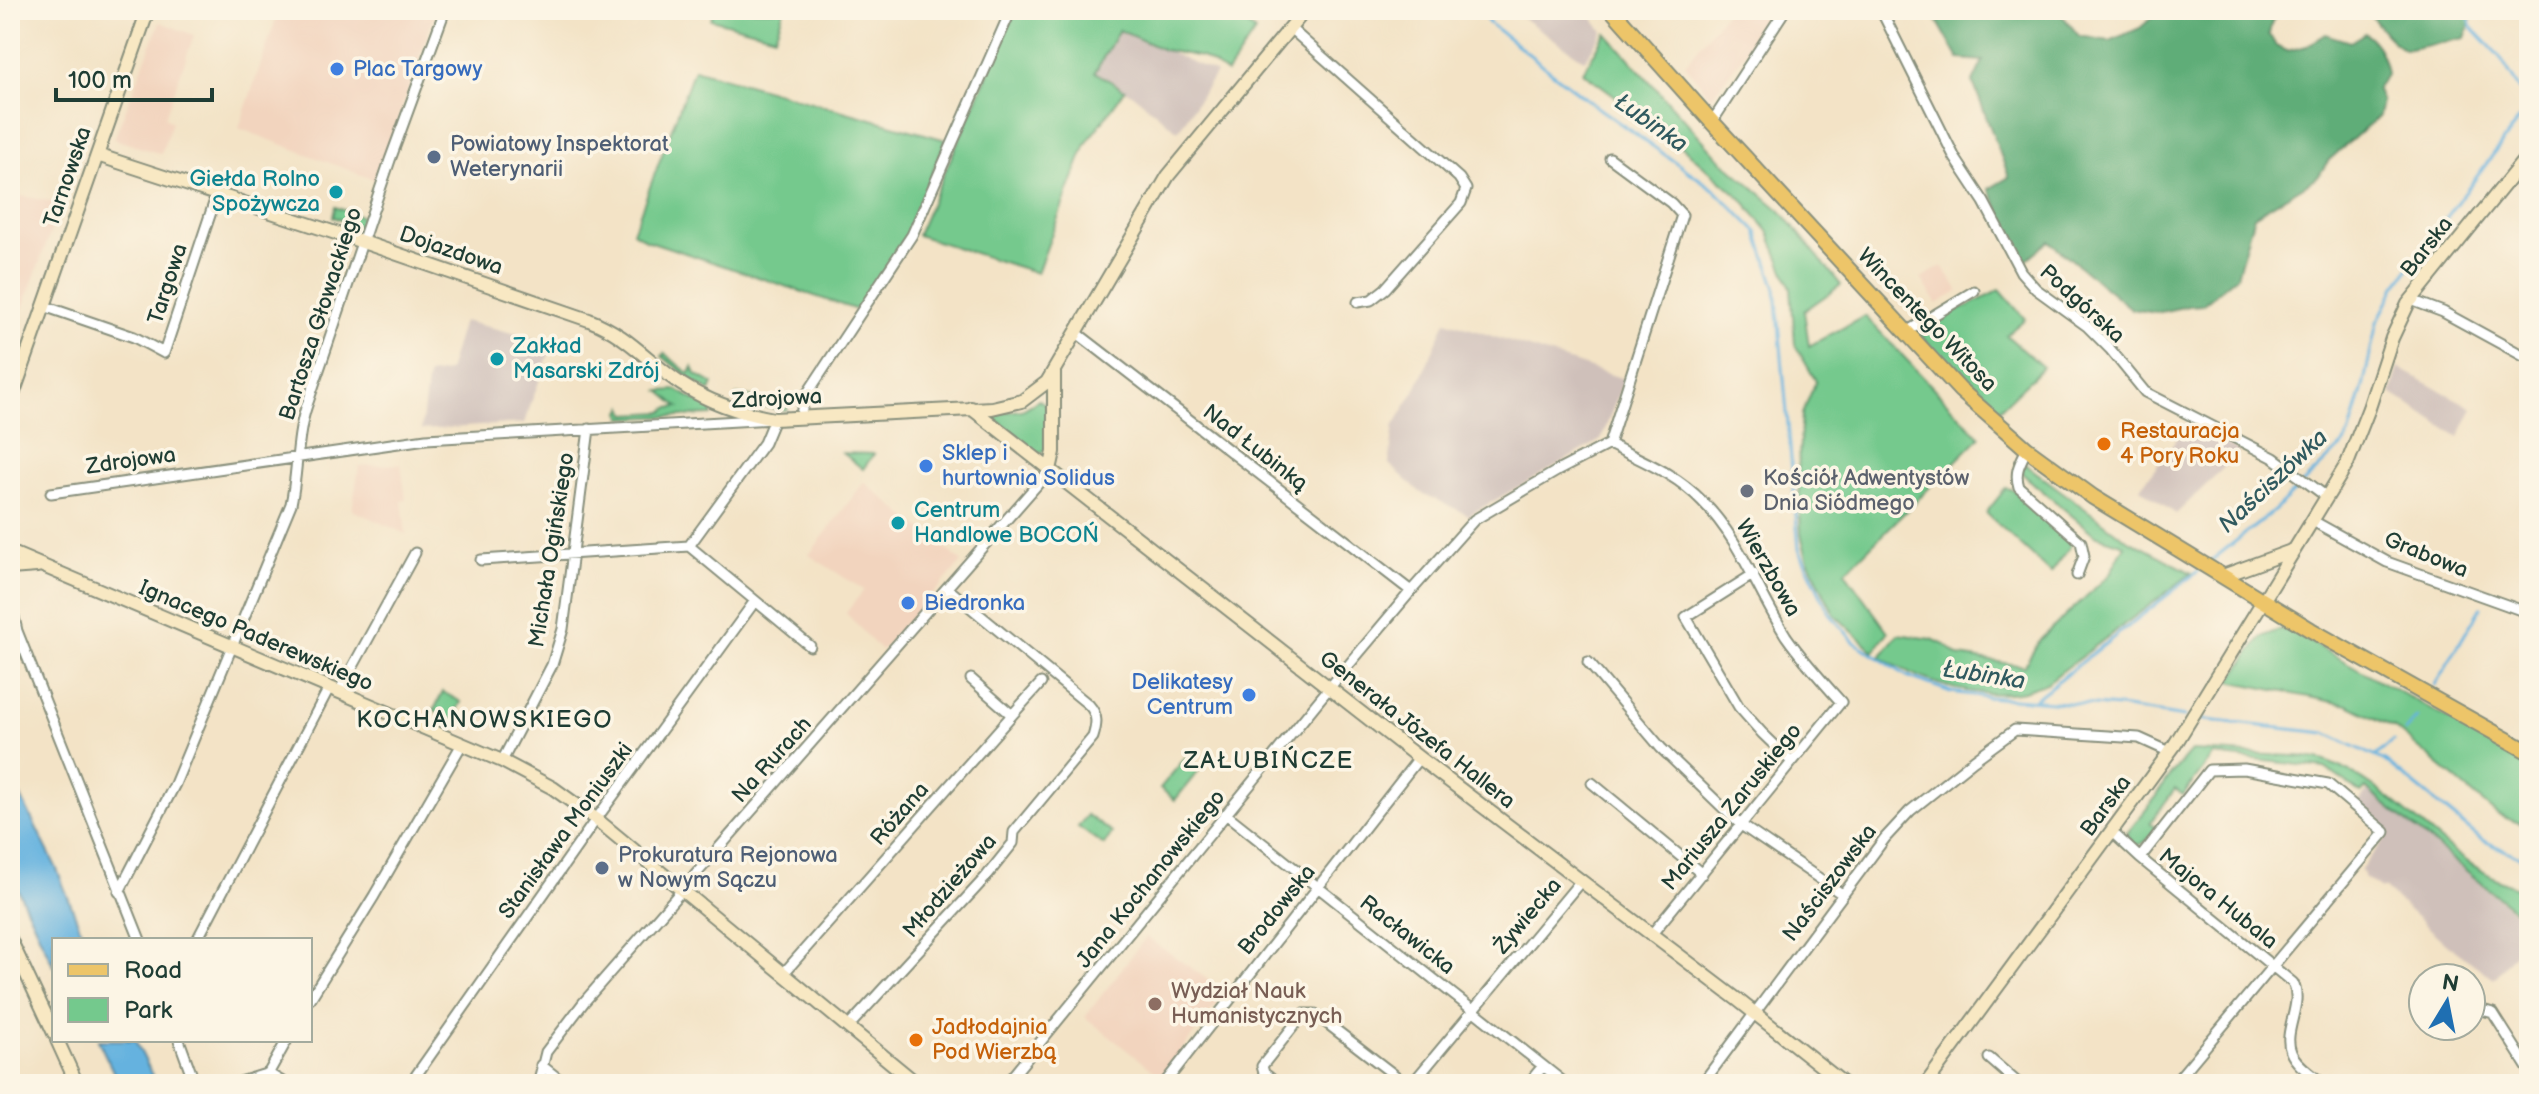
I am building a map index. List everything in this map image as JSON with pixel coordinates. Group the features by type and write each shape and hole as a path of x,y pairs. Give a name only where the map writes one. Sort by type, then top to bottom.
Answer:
{"main road":[{"name":"Wincentego Witosa","path":"1612,10 1960,390 2027,449 2093,497 2193,558 2529,752"}],"street":[{"name":"Tarnowska","path":"10,403 148,10"},
{"name":"Bartosza Głowackiego","path":"119,892 175,784 291,504 301,423 390,160 445,10"},
{"path":"801,418 803,400 912,235 1011,10"},
{"name":"Zdrojowa","path":"51,493 426,439 992,408 1022,401 1039,391 1054,372 1168,176 1305,10"},
{"path":"1712,122 1785,10"},
{"name":"Podgórska","path":"1881,10 1955,158 1984,202 2021,272 2036,289 2087,326 2145,392 2274,458 2327,497"},
{"path":"1290,28 1459,178 1466,189 1461,203 1385,289 1371,300 1358,302"},
{"name":"Barska","path":"1931,1081 2172,749 2313,521 2358,439 2392,338 2411,300 2529,154"},
{"name":"Dojazdowa","path":"97,155 364,242 610,328 698,394 733,410 774,419"},
{"path":"1609,444 1682,215 1671,203 1610,158"},
{"name":"Targowa","path":"44,306 134,337 164,353 217,194"},
{"path":"1906,332 1974,291"},
{"path":"2411,300 2443,312 2529,359"},
{"name":"Nad Łubinką","path":"1077,333 1411,591"},
{"path":"1050,470 1054,452 1054,372"},
{"name":"Generała Józefa Hallera","path":"971,408 1329,689 1843,1083"},
{"path":"689,546 764,443 774,419"},
{"name":"Michała Ogińskiego","path":"502,761 552,665 563,629 589,429"},
{"name":"Wierzbowa","path":"1609,444 1650,462 1701,499 1726,527 1786,635 1841,702"},
{"name":"Jana Kochanowskiego","path":"1006,1084 1329,689 1474,520 1609,444"},
{"path":"2027,449 2017,468 2019,487 2081,542 2084,556 2077,575"},
{"name":"Na Rurach","path":"538,1084 541,1065 553,1041 681,890 1050,470"},
{"name":"Grabowa","path":"2313,521 2387,562 2529,613"},
{"path":"481,560 689,546 810,646"},
{"path":"2218,573 2294,550"},
{"name":"Ignacego Paderewskiego","path":"10,552 502,761 553,788 596,819 917,1084"},
{"path":"198,938 334,690 415,553"},
{"name":"Ignacego Paderewskiego","path":"10,568 40,566"},
{"path":"1754,574 1686,617 1739,707 1791,761"},
{"name":"Młodzieżowa","path":"848,1027 985,878 1013,843 1014,832 1093,737 1097,724 1094,710 1089,705 947,588"},
{"name":"Stanisława Moniuszki","path":"410,1084 596,819 755,601"},
{"path":"11,603 17,631 139,938"},
{"path":"1588,662 1661,748 1741,825 1842,894"},
{"path":"971,679 1012,715"},
{"name":"Różana","path":"783,974 1041,683"},
{"name":"Mariusza Zaruskiego","path":"1651,935 1841,702"},
{"name":"Naściszowska","path":"1702,1084 1885,838 1910,811 2015,730 2139,738 2172,749"},
{"path":"312,996 462,744"},
{"name":"Brodowska","path":"1164,1084 1419,758"},
{"name":"Majora Hubala","path":"2140,858 2209,770 2244,769 2328,784 2385,832 2174,1084"},
{"path":"1592,783 1702,874"},
{"name":"Racławicka","path":"1227,815 1566,1084"},
{"name":"Majora Hubala","path":"2112,832 2273,967"},
{"name":"Żywiecka","path":"1412,1084 1580,882"},
{"path":"10,939 52,1029"},
{"path":"2273,967 2293,983 2297,992 2289,1039 2291,1052 2323,1084"},
{"path":"2487,1010 2496,1016 2529,1070"},
{"path":"1278,1084 1264,1073 1262,1066 1300,1018 1311,1013 1406,1084"},
{"path":"58,1042 77,1084"},
{"path":"180,1042 195,1084"},
{"path":"234,1084 268,1074 286,1042"},
{"path":"1989,1058 2019,1084"},
{"path":"541,1065 565,1084"},
{"path":"1528,1084 1543,1066"},
{"path":"268,1074 286,1084"}],"shaded area":[{"name":"Plac Targowy","path":"279,10 436,10 377,181 239,128"},
{"path":"1511,10 1586,10 1603,31 1585,60"},
{"path":"1728,10 1776,12 1711,98 1685,64"},
{"path":"160,22 194,35 165,117 172,122 161,154 114,139"},
{"path":"1119,29 1216,73 1178,131 1135,96 1095,72"},
{"path":"10,194 61,203 10,344"},
{"path":"1942,266 1959,291 1937,304 1921,278"},
{"path":"463,321 553,343 524,423 421,430 428,375 448,372"},
{"path":"1446,321 1624,379 1601,440 1469,515 1420,492 1389,464 1394,425 1415,391"},
{"path":"2399,368 2473,408 2459,437 2391,393"},
{"path":"2188,424 2240,452 2176,514 2140,488"},
{"path":"401,464 406,500 402,501 406,534 352,510 359,466"},
{"path":"864,482 962,562 881,651 846,613 864,590 809,555"},
{"path":"2368,790 2529,924 2529,936 2494,979 2487,974 2487,962 2471,962 2384,888 2365,878 2360,870 2389,834 2359,802"},
{"name":"Wydział Nauk Humanistycznych","path":"1146,937 1226,992 1161,1077 1085,1017"}],"green space":[{"path":"714,10 784,10 775,36 711,19"},
{"path":"1016,10 1256,10 1246,23 1255,32 1227,73 1202,57 1164,50 1119,30 1095,72 1125,90 1086,144 1037,273 917,235"},
{"path":"1931,10 2058,10 2079,36 2110,41 2140,28 2161,10 2283,10 2272,21 2269,34 2276,46 2287,51 2307,46 2325,34 2350,42 2365,33 2380,51 2387,74 2376,88 2382,101 2379,116 2328,161 2318,177 2254,216 2237,276 2202,305 2156,313 2132,309 2049,241 2025,261 1989,189 2009,177 1973,82 1983,61 1959,59"},
{"path":"2366,10 2475,10 2465,38 2404,50 2391,40"},
{"path":"1606,33 1720,159 1781,211 1841,285 1804,311 1809,346 1865,316 1980,437 1845,572 1888,632 1874,652 1834,614 1807,558 1801,534 1798,471 1802,414 1816,381 1795,345 1791,288 1768,231 1742,199 1667,134 1583,72"},
{"path":"694,69 946,140 907,234 860,311 646,240 633,232"},
{"path":"335,207 366,218 361,227 333,217"},
{"path":"2000,290 2025,319 2006,335 2043,367 1997,412 1961,381 1919,333"},
{"path":"664,353 687,372 690,373 693,367 696,374 713,384 710,391 662,356"},
{"path":"677,390 712,410 712,415 622,418 624,407 626,414 663,412 679,407 660,391"},
{"path":"737,395 759,399 761,404 788,405 786,411 735,401"},
{"path":"1039,400 1046,404 1046,448 1042,453 1037,453 993,417 996,413 1022,410"},
{"path":"843,453 874,454 863,469"},
{"path":"2025,464 2123,537 2192,573 2048,682 2026,691 1982,693 1946,686 1912,674 1880,657 1898,634 1932,639 1959,656 2024,666 2040,640 2110,574 2125,545 2095,535 2026,477 2021,470"},
{"path":"2006,488 2014,490 2069,538 2070,547 2051,573 1986,513"},
{"path":"2281,629 2292,632 2529,764 2529,827 2498,815 2395,728 2348,705 2230,681 2261,637"},
{"path":"443,692 461,702 451,721 434,710"},
{"path":"2191,751 2298,756 2325,761 2353,774 2473,865 2529,891 2529,922 2366,788 2361,793 2325,768 2214,755 2183,795 2175,789 2150,823 2156,828 2147,840 2133,844 2127,833"},
{"path":"1186,757 1200,769 1175,800 1160,788"},
{"path":"1087,815 1112,833 1104,845 1078,827"}],"water":[{"path":"10,775 56,867 84,938 52,938 52,963 10,873"},
{"path":"99,1042 136,1042 157,1084 119,1084"}],"waterway":[{"name":"Łubinka","path":"1479,10 1489,23 1594,105 1715,190 1757,232 1776,289 1799,549 1830,614 1854,642 1907,676 1951,692 2119,707 2185,717"},
{"path":"2469,10 2471,26 2499,56 2529,105"},
{"name":"Naściszówka","path":"2208,563 2274,511 2343,445 2350,433 2364,383 2377,322 2396,286 2529,106"},
{"name":"Naściszówka","path":"2035,699 2202,568"},
{"path":"2490,591 2529,605"},
{"path":"2435,685 2481,607"},
{"path":"2405,731 2417,717"},
{"name":"Łubinka","path":"2197,719 2326,733 2385,761 2482,840 2529,861"},
{"path":"2376,756 2393,741"}],"place":[{"name":"Plac Targowy","path":"337,69"},
{"name":"Powiatowy Inspektorat Weterynarii","path":"434,157"},
{"name":"Giełda Rolno Spożywcza","path":"336,192"},
{"name":"Zakład Masarski Zdrój","path":"497,359"},
{"name":"Restauracja 4 Pory Roku","path":"2104,444"},
{"name":"Sklep i hurtownia Solidus","path":"926,466"},
{"name":"Kościół Adwentystów Dnia Siódmego","path":"1747,491"},
{"name":"Centrum Handlowe BOCOŃ","path":"898,523"},
{"name":"Biedronka","path":"908,603"},
{"name":"Delikatesy Centrum","path":"1249,695"},
{"name":"Prokuratura Rejonowa w Nowym Sączu","path":"602,868"},
{"name":"Wydział Nauk Humanistycznych","path":"1155,1004"},
{"name":"Jadłodajnia Pod Wierzbą","path":"916,1040"}],"district":[{"name":"KOCHANOWSKIEGO","path":"485,719"},
{"name":"ZAŁUBIŃCZE","path":"1269,760"}]}
